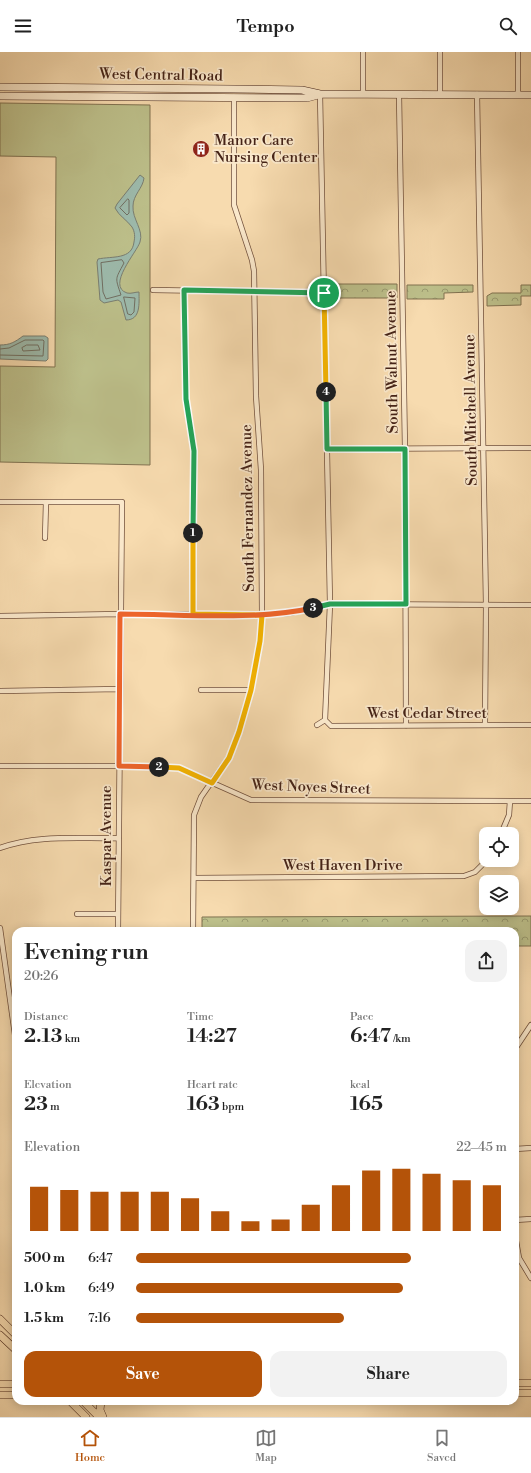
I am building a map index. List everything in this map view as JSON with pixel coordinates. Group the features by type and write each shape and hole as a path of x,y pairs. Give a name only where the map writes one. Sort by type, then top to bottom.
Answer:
{"main road":[{"name":"West Central Road","path":"0,86 268,89 302,90 320,94 531,95"},
{"name":"West Central Road","path":"0,96 307,98 320,94"},
{"path":"0,1319 12,1331"},
{"path":"0,1335 12,1346"},
{"path":"519,1383 531,1383"},
{"path":"0,1384 12,1384"},
{"path":"519,1393 531,1393"},
{"path":"0,1395 12,1395"},
{"path":"74,1405 86,1417"},
{"path":"87,1405 99,1417"},
{"path":"101,1405 100,1410 103,1417"}],"street":[{"path":"363,52 363,94"},
{"path":"440,52 440,94"},
{"path":"518,52 518,95"},
{"path":"317,725 325,720 330,604 320,94"},
{"name":"South Walnut Avenue","path":"399,94 405,449 406,726"},
{"name":"South Mitchell Avenue","path":"477,94 486,605 485,725"},
{"name":"South Fernandez Avenue","path":"193,927 194,815 201,797 229,758 234,745 251,690 260,641 262,615 261,470 256,396 254,291 252,260 234,205 234,97"},
{"path":"153,290 324,293"},
{"path":"184,290 186,399 194,451 193,614"},
{"path":"327,449 531,448"},
{"path":"0,502 46,502 45,538"},
{"name":"Kaspar Avenue","path":"46,502 122,502 118,927"},
{"path":"0,616 120,614 262,615 290,613 330,604 531,605"},
{"path":"0,691 120,689"},
{"path":"201,690 251,690"},
{"name":"West Cedar Street","path":"325,720 331,726 531,725"},
{"name":"West Noyes Street","path":"0,766 119,766 179,768 251,800 266,801 531,801"},
{"path":"504,827 509,815 510,801"},
{"path":"0,848 18,842 48,839 119,838"},
{"name":"West Haven Drive","path":"194,878 464,876 475,872 480,867"},
{"path":"77,914 118,914"},
{"path":"0,928 12,1014"},
{"path":"519,1043 531,1025"},
{"path":"519,1149 531,1148"},
{"path":"519,1220 531,1220"},
{"path":"519,1258 531,1278"}],"green space":[{"path":"0,103 150,105 150,465 0,462 0,366 55,367 56,157 0,156"},
{"path":"335,284 397,284 397,298 330,298 336,294"},
{"path":"407,285 473,285 473,292 444,293 444,299 407,299"},
{"path":"521,285 531,285 531,296 521,296 521,305 487,306 487,296 492,293 521,293"},
{"path":"531,916 531,946 519,946 519,927 202,927 202,917"}],"water":[{"path":"140,175 144,178 133,202 133,211 141,238 138,247 124,269 120,283 121,289 127,293 139,292 139,306 137,314 131,319 126,320 121,302 118,300 104,303 100,300 97,262 98,259 120,256 130,252 132,248 135,236 133,229 115,208"},
{"path":"23,336 45,336 48,338 48,359 46,361 0,359 0,345 12,343"}],"place":[{"name":"Manor Care Nursing Center","path":"201,149"}],"route":[{"path":"324,293 184,290 186,399 193,436 194,451 193,614 262,615 260,641 251,690 239,732 229,758 212,783 179,768 119,766 120,614 262,615 290,613 330,604 406,604 405,449 327,449 324,293"}]}
